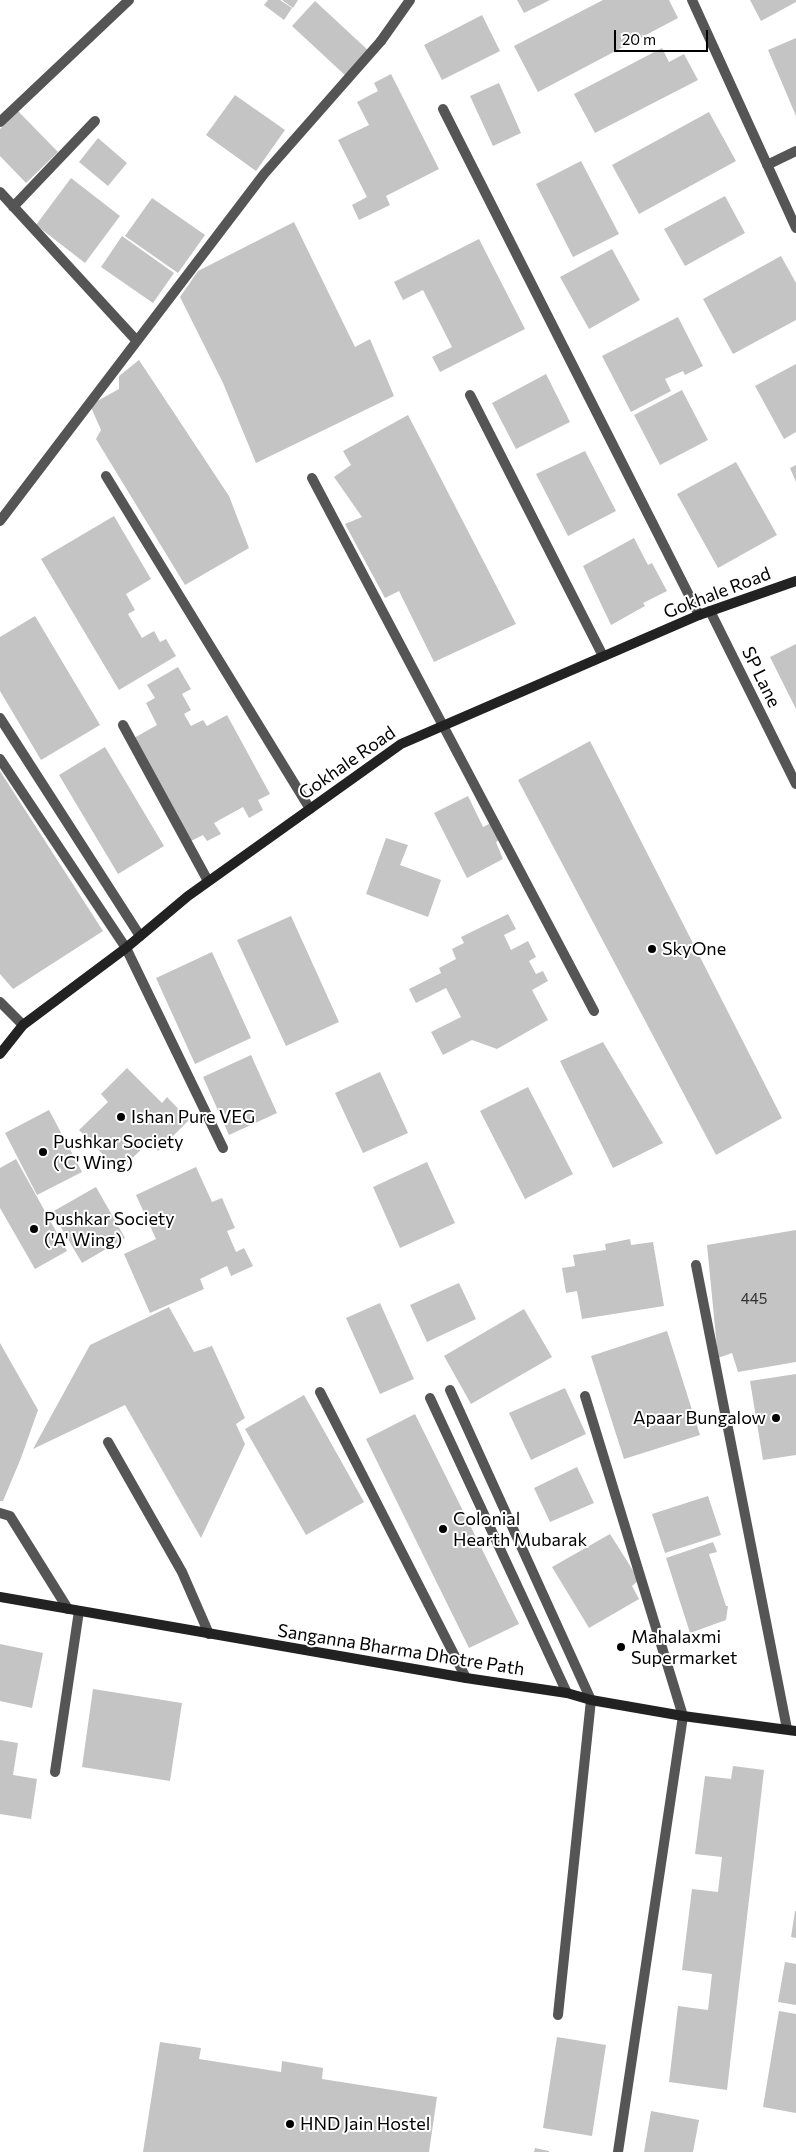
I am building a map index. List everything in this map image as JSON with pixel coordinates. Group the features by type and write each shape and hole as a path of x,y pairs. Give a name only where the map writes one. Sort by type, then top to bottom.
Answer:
{"street":[{"path":"0,122 129,0"},
{"path":"1,518 264,174 381,40 410,0"},
{"path":"692,0 796,228"},
{"path":"443,109 699,615"},
{"path":"13,207 95,121"},
{"path":"768,166 796,151"},
{"path":"0,192 136,340"},
{"path":"470,395 603,656"},
{"path":"106,476 310,809"},
{"path":"312,478 594,1012"},
{"name":"Gokhale Road","path":"0,1054 23,1025 126,948 208,881 401,744 699,615 796,581"},
{"name":"SP Lane","path":"710,611 796,784"},
{"path":"0,718 140,936"},
{"path":"123,725 208,881"},
{"path":"0,759 126,948 223,1148"},
{"path":"0,1002 23,1025"},
{"path":"696,1266 791,1730"},
{"path":"450,1390 591,1700 558,2015"},
{"path":"320,1392 466,1678"},
{"path":"585,1396 683,1716 618,2152"},
{"path":"430,1398 567,1693"},
{"path":"108,1442 182,1572 208,1634"},
{"path":"0,1513 10,1516 68,1609"},
{"name":"Sanganna Bharma Dhotre Path","path":"0,1598 466,1678 567,1693 591,1700 683,1716 791,1730"},
{"path":"55,1772 79,1611"}],"building":[{"path":"268,0 280,0 292,8 284,20 264,5"},
{"path":"282,0 298,0 293,8"},
{"path":"517,0 550,0 524,13"},
{"path":"603,0 669,0 678,18 538,92 514,46"},
{"path":"750,0 796,0 796,2 761,21"},
{"path":"315,1 370,52 347,77 292,26"},
{"path":"482,15 500,51 442,80 424,45"},
{"path":"796,38 796,116 768,50"},
{"path":"662,48 669,62 684,54 698,80 595,133 574,94"},
{"path":"391,74 439,169 386,196 390,205 359,220 352,205 367,197 338,140 369,125 357,102 378,91 374,83"},
{"path":"499,83 521,133 493,146 470,96"},
{"path":"235,95 285,130 256,171 206,135"},
{"path":"18,111 58,152 26,183 0,156 0,129"},
{"path":"709,112 736,161 639,214 612,165"},
{"path":"98,138 127,163 108,186 79,162"},
{"path":"581,161 619,234 573,257 536,184"},
{"path":"71,178 120,216 85,263 36,225"},
{"path":"725,196 745,233 685,266 664,229"},
{"path":"152,198 205,235 178,273 125,236"},
{"path":"294,222 355,347 370,339 394,396 256,463 223,383 180,297 198,271"},
{"path":"122,236 174,273 153,303 101,267"},
{"path":"479,239 525,329 440,372 432,357 452,347 423,290 403,300 394,282"},
{"path":"612,249 640,300 589,329 560,277"},
{"path":"781,256 796,283 796,320 733,354 703,299"},
{"path":"678,317 703,366 685,375 683,371 665,379 671,391 631,412 602,356"},
{"path":"139,360 229,496 249,548 185,585 96,439 101,430 90,405 119,389 119,376"},
{"path":"796,364 796,432 784,439 755,386"},
{"path":"546,374 570,422 516,449 492,403"},
{"path":"682,390 708,440 660,465 634,415"},
{"path":"408,415 516,624 434,662 399,591 385,598 345,524 362,517 334,477 351,465 343,451"},
{"path":"585,451 616,511 568,536 536,474"},
{"path":"736,462 777,535 718,568 677,494"},
{"path":"796,465 796,482 790,468"},
{"path":"114,516 151,579 126,594 135,610 128,614 142,638 154,631 160,642 166,639 176,656 119,690 41,559"},
{"path":"634,538 648,565 652,563 667,591 643,603 645,606 611,625 583,566"},
{"path":"35,616 100,725 41,760 0,691 0,637"},
{"path":"796,644 796,709 770,657"},
{"path":"178,667 191,689 182,694 191,710 184,714 191,726 203,720 207,726 227,715 270,794 258,800 263,810 249,818 243,807 214,823 221,834 207,841 203,835 191,841 134,738 157,725 146,703 155,698 147,685"},
{"name":"SkyOne","path":"590,741 782,1118 716,1155 518,780"},
{"path":"105,747 164,846 118,874 59,775"},
{"path":"0,771 103,931 13,989 0,974"},
{"path":"468,796 483,827 491,823 500,839 496,842 503,859 467,878 434,813"},
{"path":"386,838 408,845 400,865 441,880 428,917 366,894"},
{"path":"508,914 516,929 504,935 511,950 528,941 536,957 529,961 536,974 543,971 548,981 532,990 548,1020 497,1049 472,1040 443,1055 431,1032 461,1017 446,988 416,1003 409,989 441,973 439,968 456,959 452,949 464,943 461,937"},
{"path":"291,916 339,1022 286,1046 237,940"},
{"path":"212,952 251,1038 195,1064 156,978"},
{"path":"603,1042 663,1143 613,1168 560,1061"},
{"path":"251,1055 277,1113 229,1135 203,1077"},
{"path":"127,1068 162,1103 167,1097 189,1120 158,1151 149,1142 119,1171 79,1130 108,1102 101,1094"},
{"path":"380,1072 408,1133 363,1153 335,1093"},
{"path":"528,1087 573,1174 525,1199 480,1111"},
{"name":"Pushkar Society ('C' Wing)","path":"49,1110 82,1172 37,1195 5,1133"},
{"name":"Pushkar Society ('A' Wing)","path":"16,1159 67,1251 35,1269 0,1208 0,1168"},
{"path":"427,1162 455,1223 400,1248 373,1187"},
{"path":"196,1167 212,1202 222,1198 235,1228 227,1231 236,1252 244,1248 253,1266 231,1276 227,1266 200,1279 204,1289 150,1313 124,1254 156,1239 136,1195"},
{"path":"96,1187 125,1238 82,1263 52,1212"},
{"path":"796,1230 796,1362 738,1372 732,1353 718,1358 707,1245"},
{"path":"630,1239 631,1245 653,1242 664,1306 582,1319 577,1291 566,1293 562,1268 575,1266 573,1255 606,1250 605,1244"},
{"path":"459,1283 476,1319 427,1342 410,1305"},
{"path":"380,1303 414,1379 380,1394 346,1318"},
{"path":"169,1307 194,1352 212,1346 245,1418 236,1424 245,1444 201,1538 125,1405 33,1449 90,1345"},
{"path":"524,1309 552,1357 471,1404 444,1356"},
{"path":"667,1331 700,1435 624,1459 591,1356"},
{"path":"0,1343 38,1410 3,1501 0,1501"},
{"name":"Apaar Bungalow","path":"796,1374 796,1455 763,1460 750,1381"},
{"path":"565,1388 586,1434 531,1460 509,1413"},
{"path":"304,1395 364,1502 306,1535 245,1429"},
{"path":"415,1414 519,1624 469,1648 366,1439"},
{"path":"577,1467 594,1503 550,1522 534,1488"},
{"path":"708,1496 721,1535 665,1553 652,1514"},
{"path":"610,1534 639,1580 632,1586 639,1599 589,1628 552,1567"},
{"path":"713,1542 717,1552 709,1554 726,1606 728,1606 726,1620 690,1633 666,1558"},
{"path":"0,1644 43,1653 32,1708 0,1701"},
{"path":"93,1689 182,1703 170,1781 82,1767"},
{"path":"0,1740 18,1743 13,1775 37,1779 31,1819 0,1814"},
{"path":"733,1766 764,1770 727,2090 669,2082 678,2006 708,2010 712,1974 682,1970 692,1889 718,1892 722,1857 695,1854 705,1776 731,1779"},
{"path":"796,1911 796,1938 791,1937"},
{"path":"785,1962 796,1964 796,2005 778,2002"},
{"path":"779,2011 796,2014 796,2113 763,2107"},
{"path":"557,2037 606,2045 592,2136 543,2128"},
{"name":"HND Jain Hostel","path":"160,2042 201,2048 199,2059 281,2072 282,2061 323,2068 322,2079 437,2097 429,2152 143,2152"},
{"path":"651,2111 699,2120 693,2152 644,2152"},
{"path":"535,2148 549,2151 549,2152 534,2152"}],"place":[{"name":"SkyOne","path":"652,949"},
{"name":"Ishan Pure VEG","path":"121,1117"},
{"name":"Pushkar Society ('C' Wing)","path":"43,1152"},
{"name":"Pushkar Society ('A' Wing)","path":"34,1229"},
{"name":"Apaar Bungalow","path":"776,1418"},
{"name":"Colonial Hearth Mubarak","path":"443,1529"},
{"name":"Mahalaxmi Supermarket","path":"621,1647"},
{"name":"HND Jain Hostel","path":"290,2124"}]}
